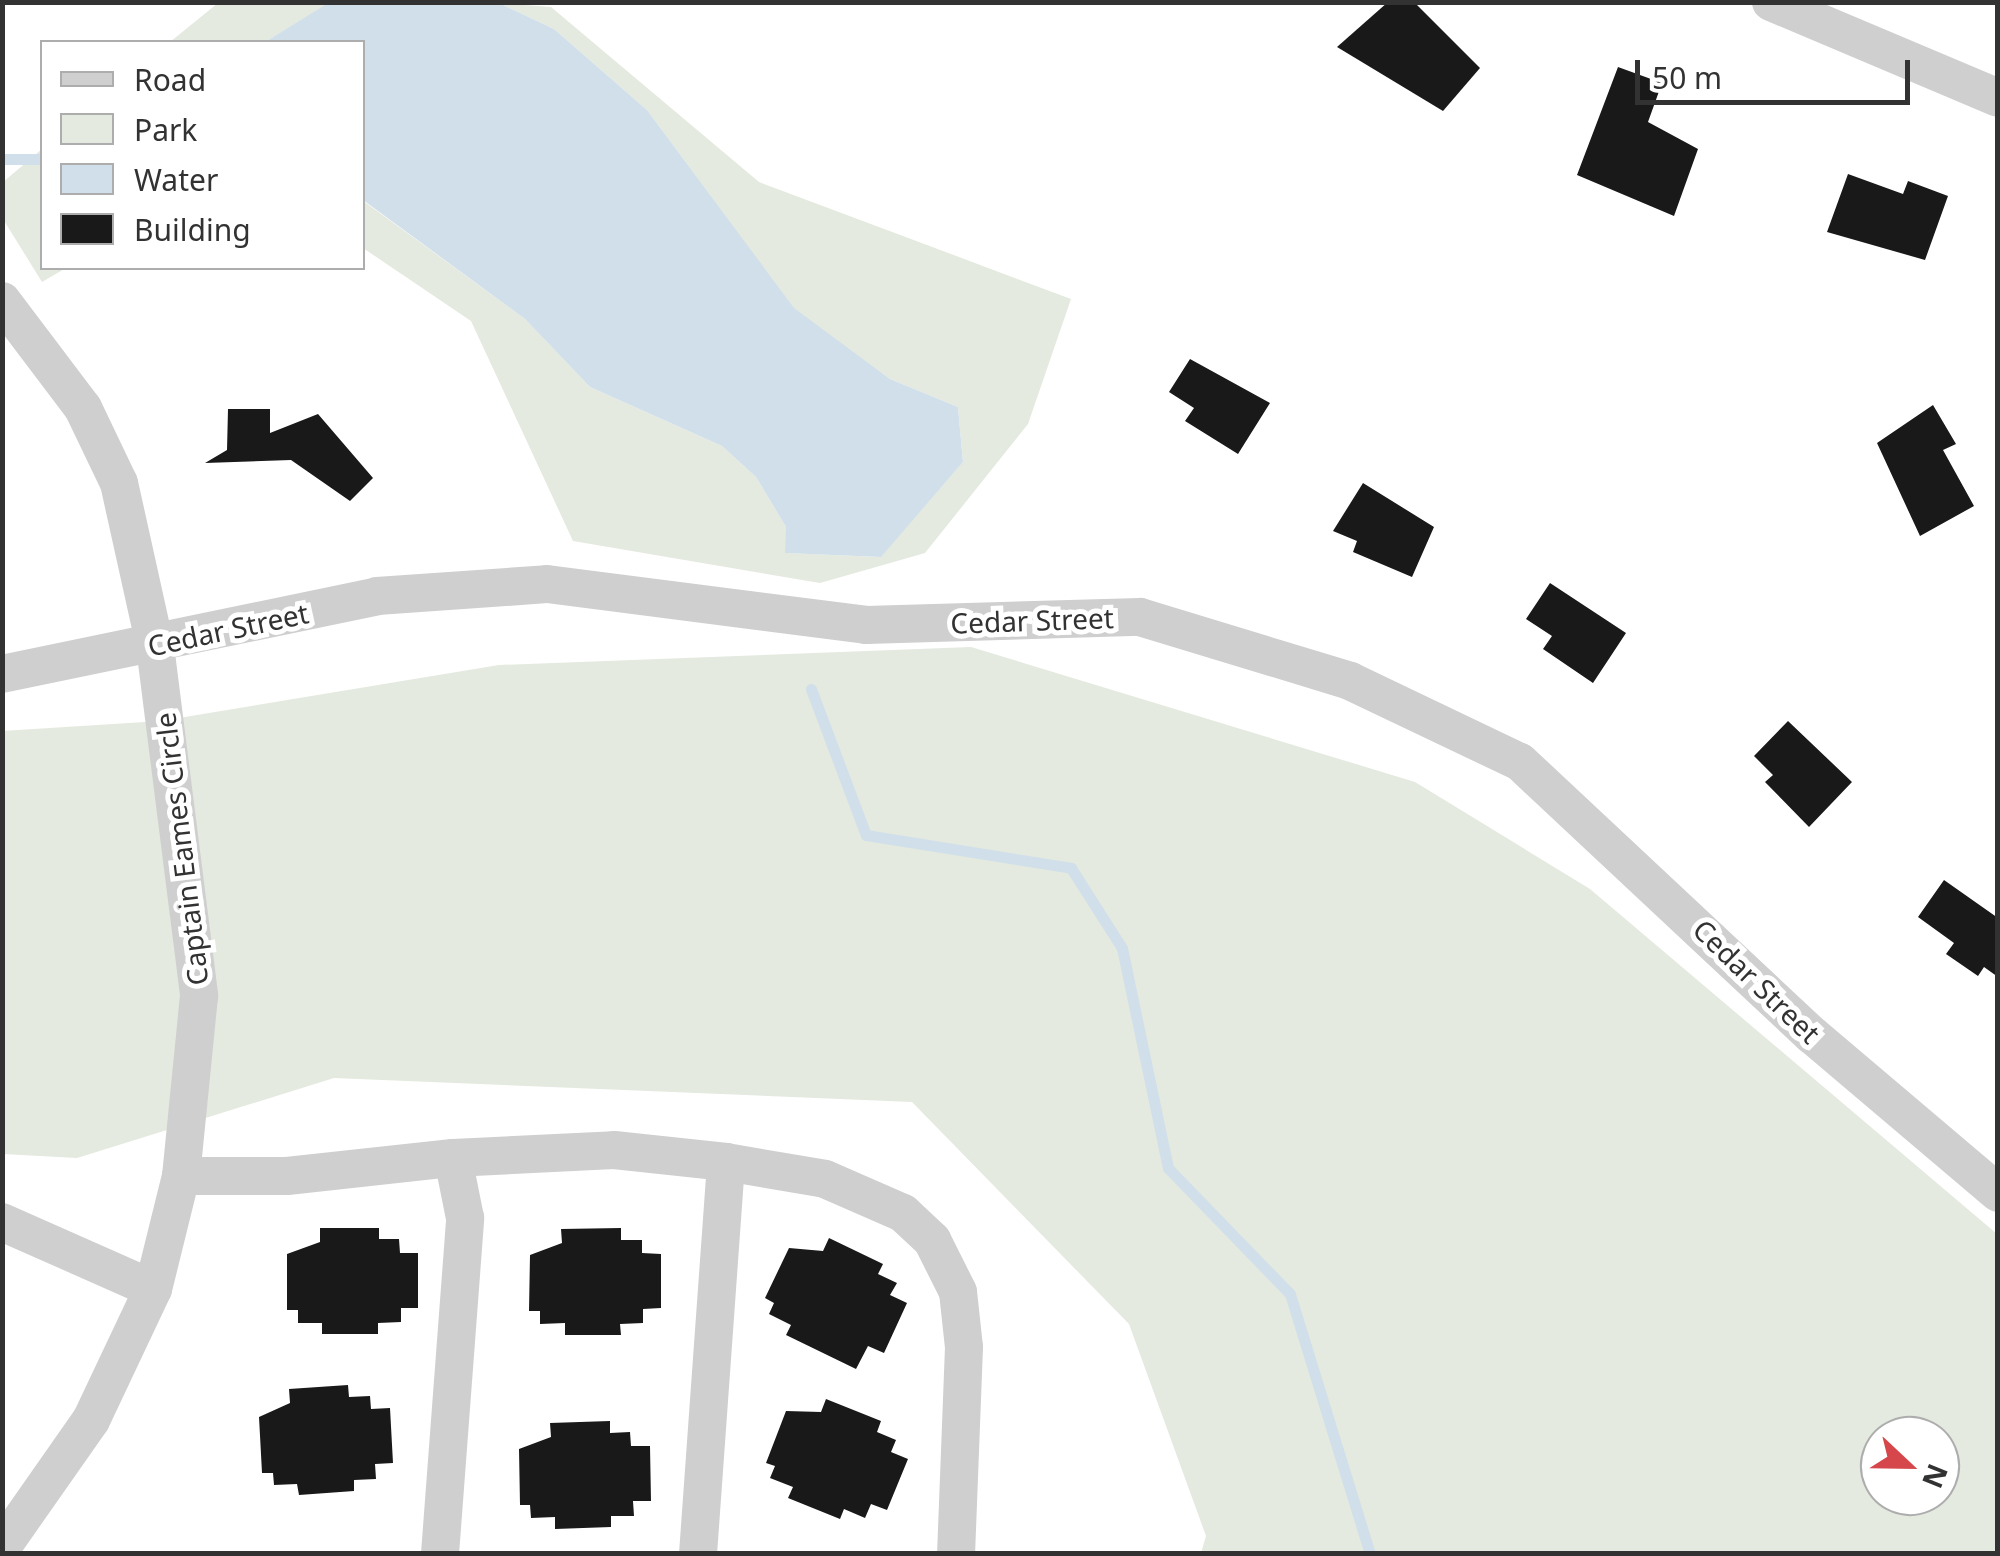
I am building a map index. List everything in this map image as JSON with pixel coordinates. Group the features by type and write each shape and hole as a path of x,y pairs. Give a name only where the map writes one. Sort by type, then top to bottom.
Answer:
{"street":[{"path":"1770,2 1998,98"},
{"name":"Captain Eames Circle","path":"2,301 83,408 119,483 155,646 199,996 181,1176 153,1289 91,1420 2,1546"},
{"name":"Cedar Street","path":"2,674 155,646 377,596 547,584 866,624 1041,614 1158,622 1350,681 1520,762 1812,1035 1998,1193"},
{"path":"181,1176 286,1176 452,1158 614,1150 726,1162 825,1180 903,1213 932,1240 958,1292 964,1347 956,1554"},
{"path":"440,1554 465,1218 452,1158"},
{"path":"698,1554 726,1162"},
{"path":"2,1222 153,1289"}],"green space":[{"path":"218,3 330,3 268,40 172,40"},
{"path":"499,3 551,7 759,182 1071,299 1028,424 925,553 820,583 573,541 471,321 365,249 365,202 525,319 590,387 722,446 756,477 786,527 786,553 880,557 963,462 958,407 890,379 794,309 647,110 554,29"},
{"path":"40,151 40,270 63,270 42,282 3,219 2,183"},
{"path":"971,647 1415,782 1590,889 1997,1234 1997,1553 1201,1553 1206,1536 1129,1324 912,1102 334,1078 77,1158 3,1154 2,731 161,721 499,665"}],"water":[{"path":"330,2 499,3 554,29 647,110 794,308 890,379 958,407 963,462 881,557 785,553 786,527 756,477 722,446 590,387 525,319 365,201 365,40 268,40"}],"building":[{"path":"1388,2 1414,2 1480,68 1443,111 1337,47"},
{"path":"1618,67 1662,83 1648,122 1698,149 1674,216 1577,175"},
{"path":"1848,174 1903,194 1908,181 1948,196 1925,260 1827,232"},
{"path":"1190,359 1270,403 1238,454 1185,421 1194,408 1169,392"},
{"path":"1933,405 1956,444 1943,450 1974,506 1920,536 1877,443"},
{"path":"228,409 270,409 270,433 318,414 373,478 350,501 291,460 205,463 227,450"},
{"path":"1363,483 1434,527 1412,577 1353,552 1357,541 1333,531"},
{"path":"1550,583 1626,633 1593,683 1543,649 1552,636 1526,619"},
{"path":"1788,721 1852,782 1809,827 1765,782 1773,775 1754,756"},
{"path":"1944,880 1998,918 1998,977 1984,967 1978,976 1946,954 1954,943 1918,917"},
{"path":"320,1228 379,1228 379,1239 399,1239 400,1253 418,1253 418,1308 401,1308 401,1322 378,1323 378,1334 322,1334 322,1323 298,1323 298,1310 287,1310 287,1254 320,1242"},
{"path":"621,1228 621,1240 642,1240 642,1253 661,1254 661,1308 643,1309 643,1323 620,1324 621,1335 565,1335 565,1323 540,1324 540,1311 529,1311 530,1255 562,1243 561,1229"},
{"path":"829,1238 883,1264 878,1274 897,1283 890,1295 907,1303 884,1353 868,1346 856,1369 786,1335 791,1325 769,1314 774,1303 765,1298 789,1248 823,1251"},
{"path":"348,1385 349,1397 370,1396 371,1409 390,1408 393,1463 375,1464 376,1479 354,1480 354,1491 299,1495 297,1484 274,1485 273,1473 262,1473 259,1417 290,1403 289,1389"},
{"path":"826,1399 881,1421 877,1432 896,1440 891,1452 908,1459 887,1510 871,1504 865,1518 844,1509 840,1519 788,1498 793,1487 770,1478 775,1466 766,1463 786,1411 821,1412"},
{"path":"610,1421 610,1433 630,1432 631,1446 650,1446 651,1501 633,1501 634,1516 611,1516 611,1527 555,1529 555,1517 531,1518 530,1505 520,1505 519,1449 551,1437 550,1423"}],"waterway":[{"path":"2,159 40,159"},
{"path":"811,689 866,835 1071,868 1122,948 1168,1168 1290,1294 1370,1554"}]}
